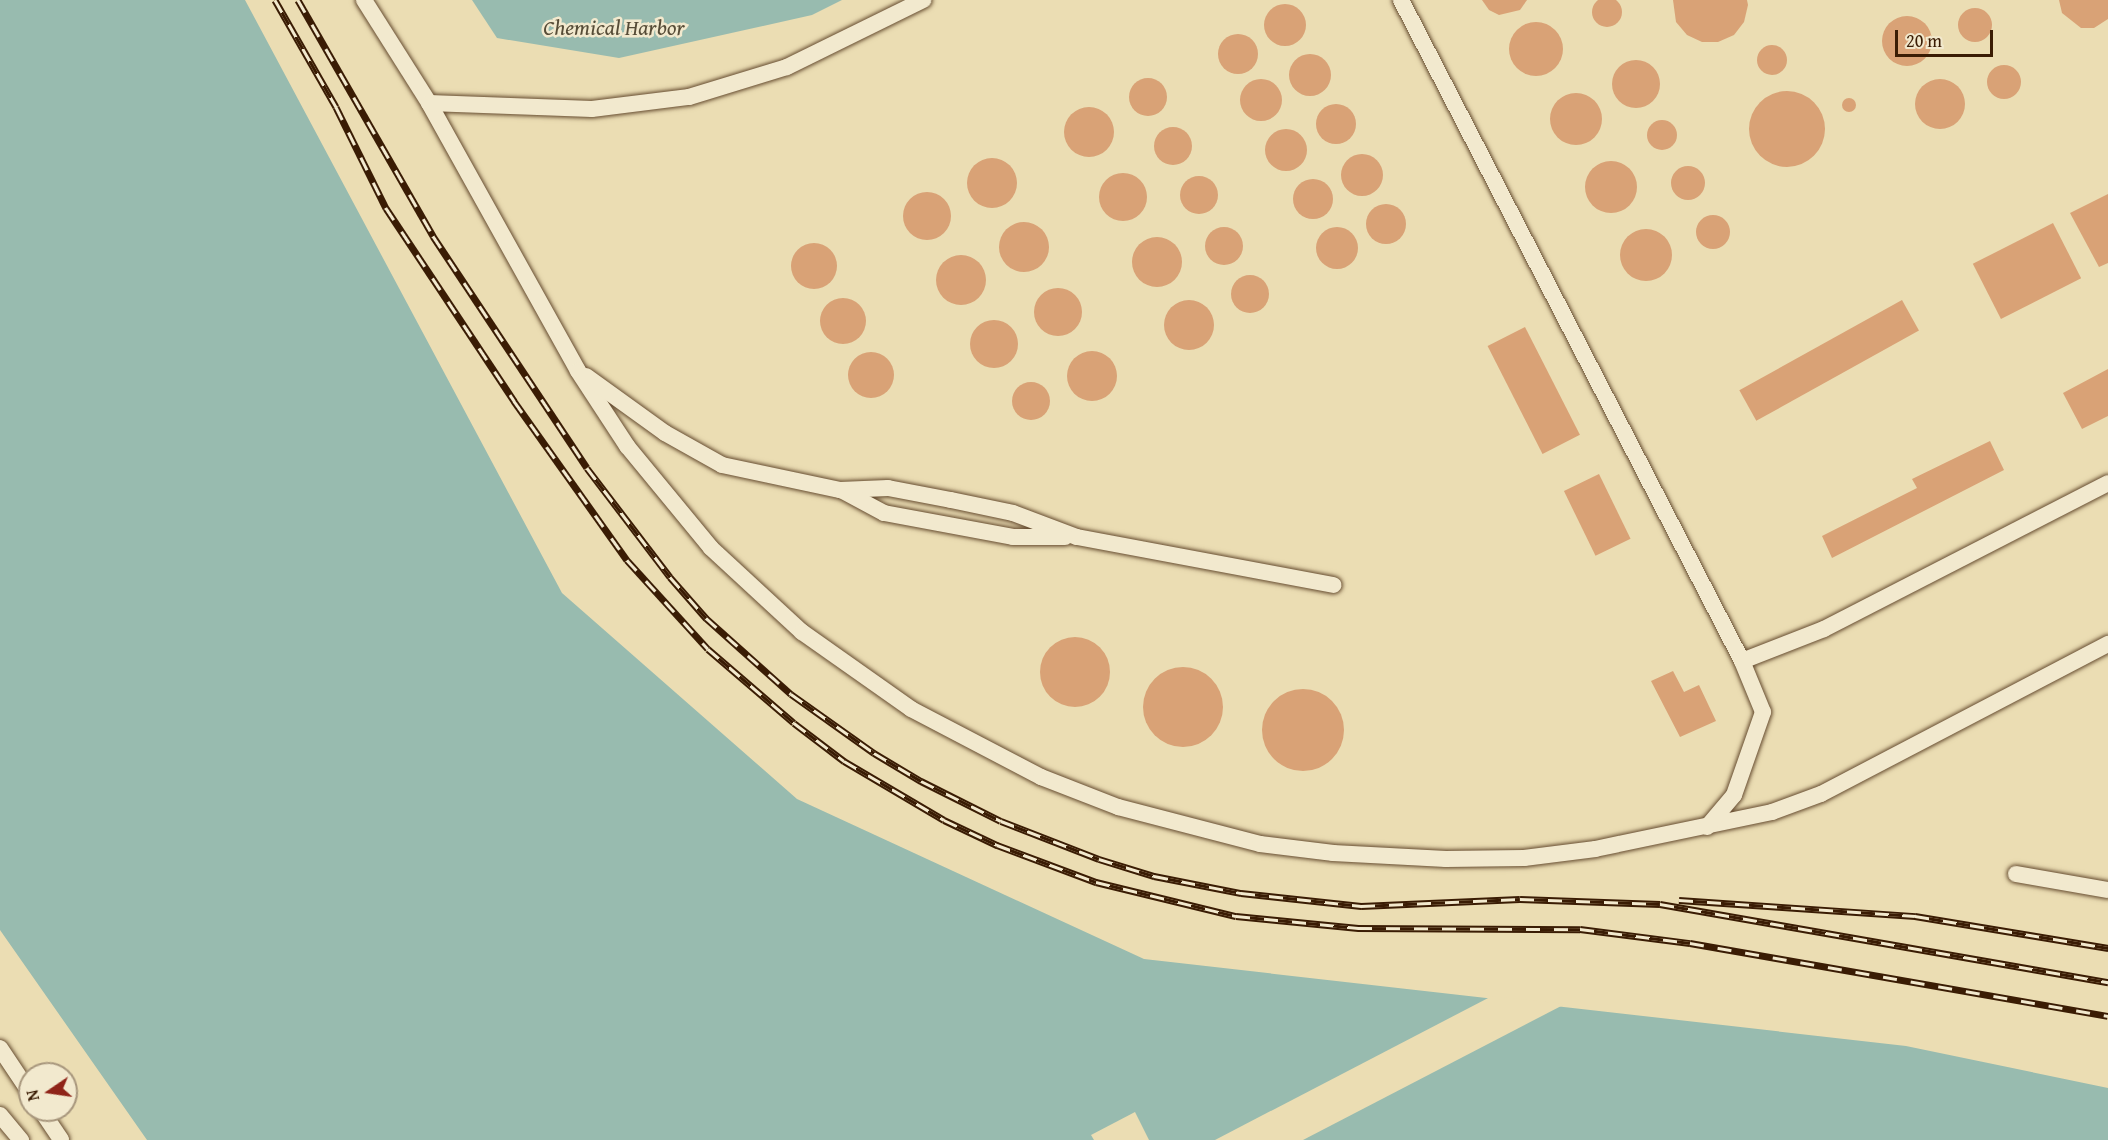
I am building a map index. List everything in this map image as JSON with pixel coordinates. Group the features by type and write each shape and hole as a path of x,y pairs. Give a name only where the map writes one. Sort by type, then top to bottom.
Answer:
{"lane":[{"path":"366,0 429,103 578,371 663,493 759,594 861,677 974,745 1041,777 1118,807 1260,844 1392,858 1524,858 1595,849 1772,812 1821,794 2108,644"},
{"path":"429,103 592,109 689,98 787,67 923,0"},
{"path":"1401,0 1742,661 1763,712 1734,795 1707,827"},
{"path":"578,371 665,433 722,465 840,490 888,488 951,500 1013,513 1077,537 1334,585"},
{"path":"1742,661 1824,629 2108,483"},
{"path":"840,490 884,513 1013,537 1077,537"},
{"path":"2016,874 2108,890"},
{"path":"0,1048 18,1075"},
{"path":"0,1115 21,1140"},
{"path":"49,1122 61,1140"}],"water":[{"path":"0,0 245,0 562,593 797,799 1144,959 1906,1046 2108,1088 2108,1140 147,1140 0,930"},
{"name":"Chemical Harbor","path":"472,0 842,0 812,15 619,58 497,38"}],"pier":[{"path":"1492,996 1565,1004 1303,1140 1215,1140"},
{"path":"1135,1112 1149,1140 1094,1140 1091,1135"}],"building":[{"path":"1607,-3 1618,1 1622,12 1618,23 1607,27 1596,23 1592,12 1596,1"},
{"path":"1482,0 1527,0 1520,10 1499,15 1489,10"},
{"path":"1673,0 1747,0 1748,5 1744,22 1734,35 1718,42 1702,42 1687,35 1676,22"},
{"path":"2059,0 2108,0 2108,19 2094,28 2081,28 2062,13"},
{"path":"1285,4 1300,10 1306,25 1300,40 1285,46 1270,40 1264,25 1270,10"},
{"path":"1975,8 1987,13 1992,25 1987,37 1975,42 1963,37 1958,25 1963,13"},
{"path":"1902,16 1912,16 1925,23 1932,36 1932,46 1925,59 1912,66 1902,66 1893,62 1886,55 1882,46 1882,36 1886,27 1893,20"},
{"path":"1536,22 1546,24 1555,30 1561,39 1563,49 1561,59 1555,68 1546,74 1536,76 1526,74 1517,68 1511,59 1509,49 1511,39 1517,30 1526,24"},
{"path":"1238,34 1246,35 1252,40 1257,46 1257,62 1252,68 1246,73 1238,74 1230,73 1224,68 1219,62 1218,54 1219,46 1224,40 1230,35"},
{"path":"1772,45 1783,49 1787,60 1783,71 1772,75 1761,71 1757,60 1761,49"},
{"path":"1310,54 1325,60 1331,75 1325,90 1310,96 1295,90 1289,75 1295,60"},
{"path":"1631,60 1641,60 1653,67 1660,79 1660,89 1653,101 1641,108 1631,108 1616,97 1612,89 1612,79 1623,64"},
{"path":"2004,65 2016,70 2021,82 2016,94 2004,99 1992,94 1987,82 1992,70"},
{"path":"1148,78 1161,84 1167,97 1161,110 1148,116 1135,110 1129,97 1135,84"},
{"path":"1261,79 1276,85 1282,100 1276,115 1261,121 1246,115 1240,100 1246,85"},
{"path":"1945,79 1958,86 1964,94 1964,114 1958,122 1950,128 1935,129 1922,122 1916,114 1915,99 1922,86 1930,80"},
{"path":"1787,91 1802,94 1814,102 1822,114 1825,129 1822,144 1814,156 1802,164 1787,167 1772,164 1760,156 1752,144 1749,129 1752,114 1760,102 1772,94"},
{"path":"1576,93 1586,95 1594,101 1600,109 1602,119 1600,129 1594,137 1586,143 1576,145 1566,143 1558,137 1552,129 1550,119 1552,109 1558,101 1566,95"},
{"path":"1846,98 1852,98 1856,105 1852,112 1846,112 1842,108 1842,102"},
{"path":"1336,104 1344,105 1350,110 1355,116 1355,132 1350,138 1344,143 1336,144 1328,143 1322,138 1317,132 1316,124 1317,116 1322,110 1328,105"},
{"path":"1089,107 1098,109 1109,118 1114,132 1112,141 1103,152 1089,157 1080,155 1069,146 1064,132 1066,123 1075,112"},
{"path":"1662,120 1673,124 1677,135 1673,146 1662,150 1651,146 1647,135 1651,124"},
{"path":"1173,127 1180,128 1186,133 1191,139 1191,153 1186,159 1180,164 1173,165 1166,164 1160,159 1155,153 1154,146 1155,139 1160,133 1166,128"},
{"path":"1286,129 1301,135 1307,150 1301,165 1286,171 1271,165 1265,150 1271,135"},
{"path":"1362,154 1377,160 1383,175 1377,190 1362,196 1347,190 1341,175 1347,160"},
{"path":"992,158 1001,160 1012,169 1017,183 1015,192 1006,203 992,208 983,206 972,197 967,183 969,174 978,163"},
{"path":"1611,161 1621,163 1629,169 1635,177 1637,187 1635,197 1629,205 1621,211 1611,213 1601,211 1593,205 1587,197 1585,187 1587,177 1593,169 1601,163"},
{"path":"1688,166 1700,171 1705,183 1700,195 1688,200 1676,195 1671,183 1676,171"},
{"path":"1118,173 1128,173 1143,183 1147,197 1146,206 1137,217 1128,221 1118,221 1103,211 1099,202 1099,192 1109,177"},
{"path":"1199,176 1206,177 1212,182 1217,188 1217,202 1212,208 1206,213 1199,214 1192,213 1186,208 1181,202 1180,195 1181,188 1186,182 1192,177"},
{"path":"1313,179 1321,180 1327,185 1332,191 1332,207 1327,213 1321,218 1313,219 1305,218 1299,213 1294,207 1293,199 1294,191 1299,185 1305,180"},
{"path":"922,192 932,192 947,202 951,216 950,225 941,236 932,240 922,240 907,230 903,221 903,211 913,196"},
{"path":"2108,194 2108,263 2099,267 2070,213"},
{"path":"1386,204 1394,205 1400,210 1405,216 1405,232 1400,238 1394,243 1386,244 1378,243 1372,238 1367,232 1366,224 1367,216 1372,210 1378,205"},
{"path":"1713,215 1725,220 1730,232 1725,244 1713,249 1701,244 1696,232 1701,220"},
{"path":"1024,222 1033,224 1044,233 1049,247 1047,256 1038,267 1024,272 1015,270 1004,261 999,247 1001,238 1010,227"},
{"path":"2053,223 2081,278 2001,319 1973,264"},
{"path":"1224,227 1231,228 1237,233 1242,239 1242,253 1237,259 1231,264 1224,265 1217,264 1211,259 1206,253 1205,246 1206,239 1211,233 1217,228"},
{"path":"1337,227 1352,233 1358,248 1352,263 1337,269 1322,263 1316,248 1322,233"},
{"path":"1646,229 1656,231 1664,237 1670,245 1672,255 1670,265 1664,273 1656,279 1646,281 1636,279 1628,273 1622,265 1620,255 1622,245 1628,237 1636,231"},
{"path":"1157,237 1166,239 1177,248 1182,262 1180,271 1171,282 1157,287 1148,285 1137,276 1132,262 1134,253 1143,242"},
{"path":"814,243 823,244 831,249 836,257 836,275 831,283 823,288 814,289 805,288 797,283 792,275 791,266 792,257 797,249 805,244"},
{"path":"961,255 970,257 981,266 986,280 984,289 975,300 961,305 952,303 941,294 936,280 938,271 947,260"},
{"path":"1250,275 1257,276 1263,281 1268,287 1268,301 1263,307 1257,312 1250,313 1243,312 1237,307 1232,301 1231,294 1232,287 1237,281 1243,276"},
{"path":"1053,288 1063,288 1078,298 1082,312 1081,321 1072,332 1063,336 1053,336 1038,326 1034,317 1034,307 1044,292"},
{"path":"848,298 860,304 865,312 865,330 860,338 852,343 838,344 830,341 823,334 820,316 823,308 830,301"},
{"path":"1189,300 1198,302 1209,311 1214,325 1212,334 1203,345 1189,350 1180,348 1169,339 1164,325 1166,316 1175,305"},
{"path":"1902,300 1919,331 1756,421 1739,390"},
{"path":"989,320 999,320 1014,330 1018,344 1017,353 1008,364 999,368 989,368 974,358 970,349 970,339 980,324"},
{"path":"1525,327 1580,435 1543,454 1488,346"},
{"path":"1092,351 1101,353 1112,362 1117,376 1115,385 1106,396 1092,401 1083,399 1072,390 1067,376 1069,367 1078,356"},
{"path":"871,352 880,353 888,358 893,366 893,384 888,392 880,397 871,398 862,397 854,392 849,384 848,375 849,366 854,358 862,353"},
{"path":"2108,369 2108,416 2082,429 2063,393"},
{"path":"1031,382 1045,387 1050,401 1045,415 1031,420 1017,415 1012,401 1017,387"},
{"path":"1990,441 2004,470 1832,558 1822,536 1917,488 1912,479"},
{"path":"1599,474 1631,539 1596,556 1564,491"},
{"path":"1075,637 1094,643 1104,653 1110,672 1104,691 1094,701 1075,707 1056,701 1046,691 1040,672 1046,653 1056,643"},
{"path":"1183,667 1198,670 1211,679 1220,692 1223,707 1220,722 1211,735 1198,744 1183,747 1168,744 1155,735 1146,722 1143,707 1146,692 1155,679 1168,670"},
{"path":"1673,671 1684,692 1699,685 1716,721 1680,737 1651,681"},
{"path":"1295,689 1311,689 1326,696 1337,707 1344,722 1341,746 1332,759 1311,771 1295,771 1280,764 1269,753 1262,738 1262,722 1269,707 1280,696"}],"railway":[{"path":"275,0 336,107 386,208 514,401 627,560 708,649 794,723 844,761 944,820 997,845 1096,882 1236,916 1358,928 1580,929 1690,943 2108,1016"},
{"path":"298,0 433,236 587,468 670,577 706,618 791,694 874,753 921,781 1001,821 1099,859 1154,876 1241,893 1361,906 1520,899 1660,904 2108,982"},
{"path":"1679,900 1915,916 2108,948"}]}
